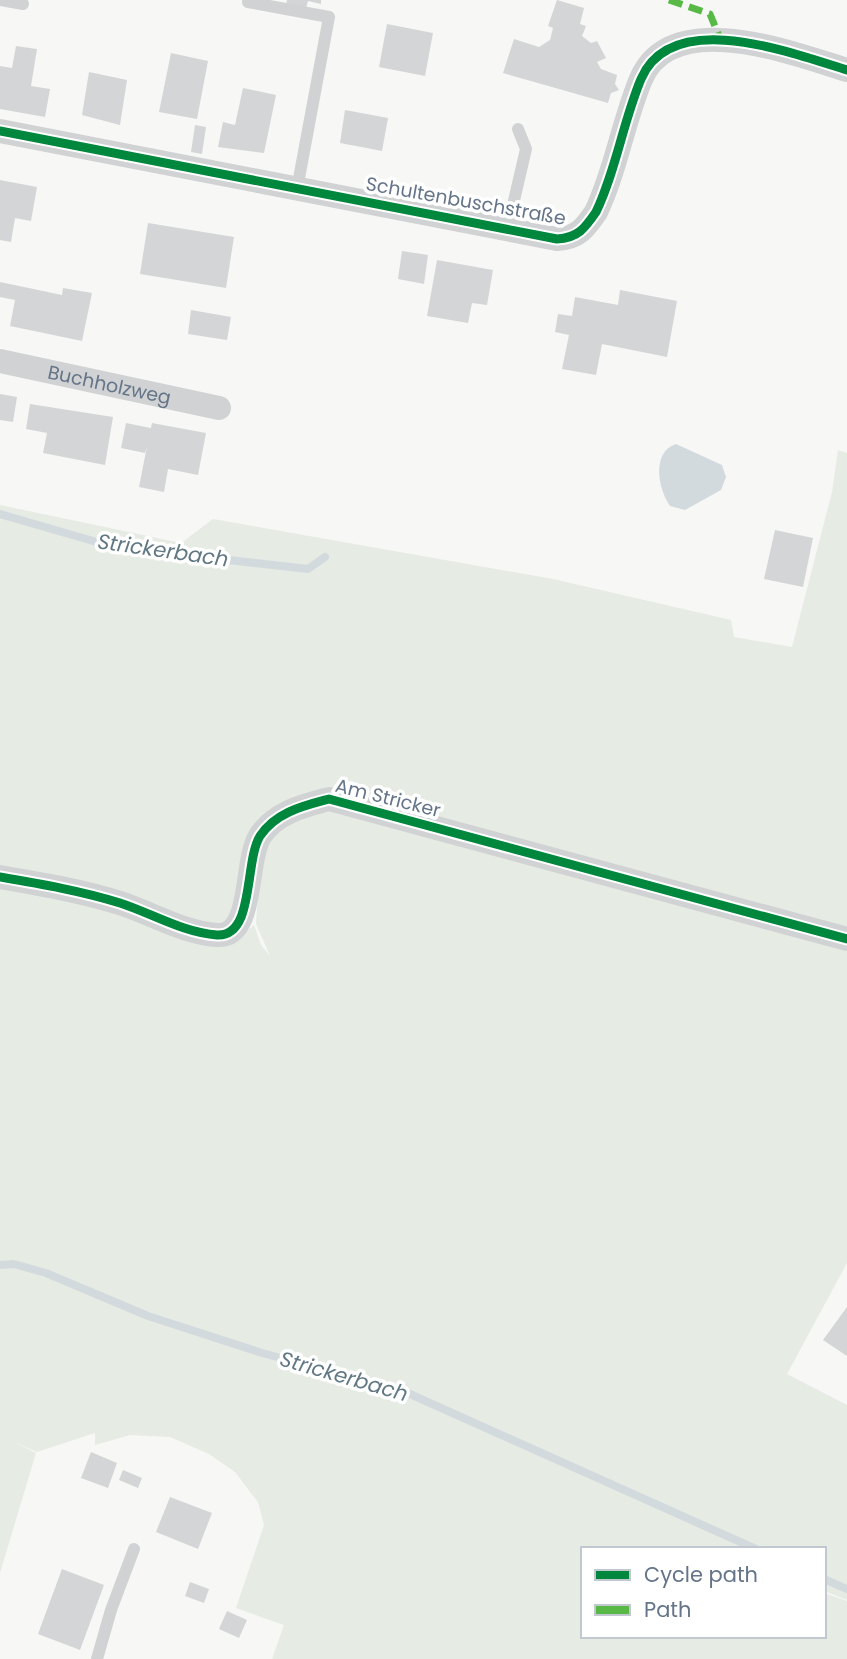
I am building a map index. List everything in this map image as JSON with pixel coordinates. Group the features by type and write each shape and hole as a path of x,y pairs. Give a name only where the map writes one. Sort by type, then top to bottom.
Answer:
{"street":[{"name":"Schultenbuschstraße","path":"0,131 557,239 570,239 584,230 603,198 640,81 653,58 668,48 686,41 703,40 757,45 847,70"},
{"name":"Buchholzweg","path":"0,361 219,408"},
{"name":"Am Stricker","path":"0,877 63,887 186,927 223,935 232,931 243,917 247,878 260,838 284,814 329,799 847,939"}],"lane":[{"path":"1,0 23,4"},
{"path":"248,2 329,17 297,189"},
{"path":"512,229 513,205 526,149 517,129"},
{"path":"97,1659 111,1610 134,1549"}],"shaded area":[{"path":"676,444 722,465 726,477 721,490 685,510 670,506 660,481 663,455 668,448"},
{"path":"838,450 847,453 847,932 327,787 291,816 326,806 847,947 847,1263 787,1374 847,1405 847,1600 826,1592 826,1547 581,1547 581,1638 826,1638 826,1594 847,1601 847,1659 272,1659 284,1625 236,1608 264,1525 258,1502 235,1472 209,1454 170,1437 130,1435 95,1445 95,1433 37,1452 12,1441 36,1453 0,1573 0,505 181,543 213,519 553,579 731,620 734,637 792,647 832,492","holes":["259,881 256,924 270,956 261,945 254,925 236,940"]}],"building":[{"path":"287,0 321,0 321,4 308,1 306,9 286,5"},
{"path":"557,0 584,8 580,24 586,26 582,36 591,43 597,41 606,58 597,62 601,69 617,75 615,84 619,90 611,93 608,103 503,73 514,39 539,47 550,40 553,28 548,26"},
{"path":"387,24 433,33 425,76 379,67"},
{"path":"16,46 37,49 31,86 50,89 45,117 0,109 0,66 12,68"},
{"path":"171,53 208,61 197,119 159,112"},
{"path":"89,72 127,80 120,125 82,115"},
{"path":"243,88 276,95 264,153 218,147 223,122 235,125"},
{"path":"345,110 388,118 382,151 340,143"},
{"path":"195,125 206,127 202,154 191,152"},
{"path":"0,180 37,187 31,221 15,218 11,242 0,240"},
{"path":"148,223 234,237 226,288 140,274"},
{"path":"402,251 428,255 424,284 398,279"},
{"path":"437,260 493,270 487,305 472,303 468,323 427,316"},
{"path":"0,282 62,295 63,288 92,293 82,341 10,326 15,300 0,297"},
{"path":"620,290 677,301 667,357 602,344 596,375 562,369 569,335 555,332 558,314 572,316 575,297 618,305"},
{"path":"191,310 231,317 227,340 188,334"},
{"path":"0,394 17,397 13,422 0,420"},
{"path":"30,404 113,417 105,465 43,453 47,433 26,429"},
{"path":"126,423 151,428 152,423 206,433 198,475 168,469 164,492 139,487 147,446 145,453 121,448"},
{"path":"775,530 813,538 803,587 764,579"},
{"path":"847,1307 847,1356 823,1340"},
{"path":"91,1452 117,1463 108,1488 81,1478"},
{"path":"123,1470 142,1478 138,1488 119,1480"},
{"path":"170,1497 212,1513 198,1549 156,1532"},
{"path":"62,1569 104,1585 80,1650 38,1634"},
{"path":"190,1582 209,1589 204,1603 185,1596"},
{"path":"227,1611 247,1620 239,1638 219,1629"}],"waterway":[{"name":"Strickerbach","path":"0,514 114,547 308,569 325,557"},
{"name":"Strickerbach","path":"0,1265 14,1264 46,1273 148,1316 262,1353 401,1390 752,1547"},
{"name":"Strickerbach","path":"826,1580 847,1589"}],"marked path":[{"path":"669,0 710,14 721,41"}],"cycle path":[{"path":"0,131 557,239 570,237 580,231 596,212 641,79 656,57 679,45 705,40 735,41 766,46 847,70"},
{"path":"0,877 105,899 192,931 217,935 229,932 238,924 247,896 255,848 266,828 300,807 329,799 847,939"}]}
